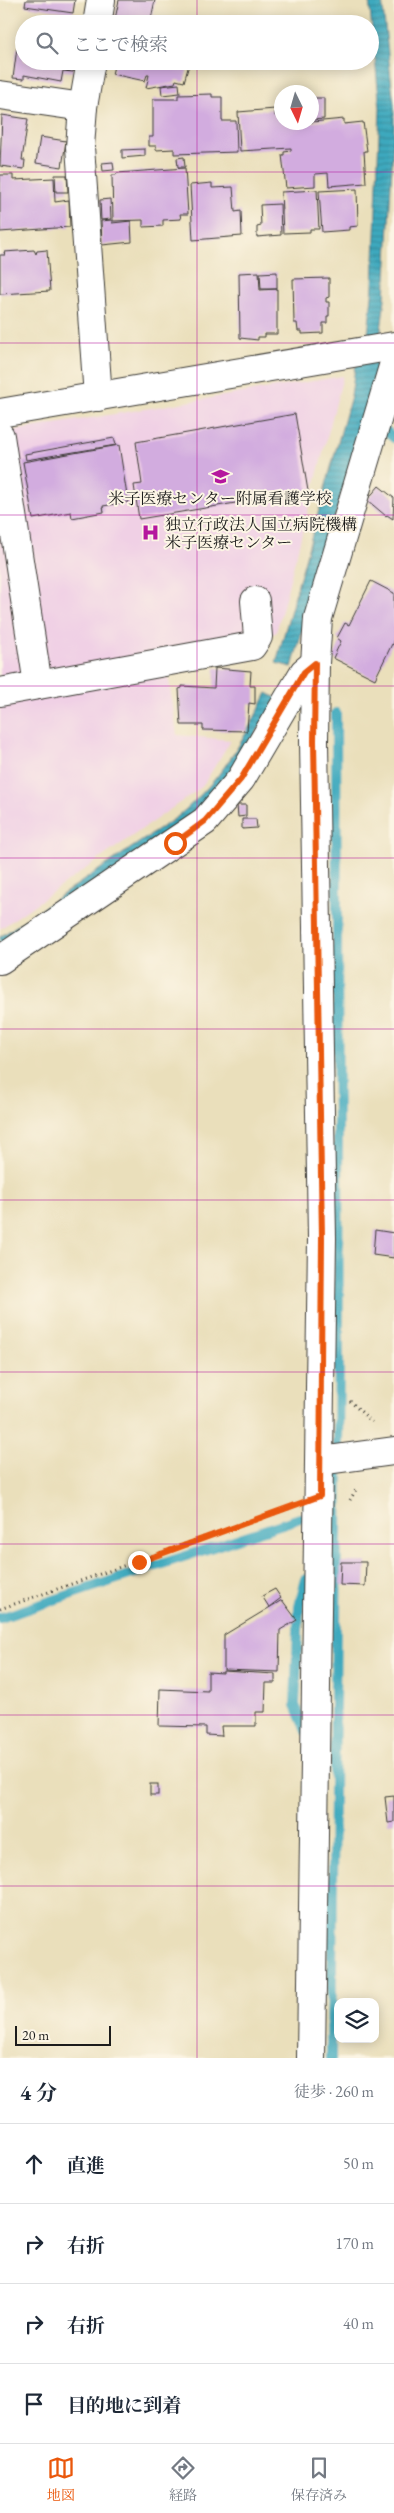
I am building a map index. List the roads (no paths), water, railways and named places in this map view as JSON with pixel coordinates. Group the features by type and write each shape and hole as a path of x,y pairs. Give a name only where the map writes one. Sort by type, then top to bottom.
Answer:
{"street":[{"path":"98,15 101,0"},
{"path":"89,70 80,147 98,397"},
{"path":"0,95 83,107"},
{"path":"0,413 394,346"},
{"path":"311,2058 322,1238 314,741 315,663 318,618 386,421 394,363"},
{"path":"0,436 38,685"},
{"path":"0,692 252,646 258,637 255,601"},
{"path":"0,960 205,821 241,779 304,672 315,663"},
{"path":"320,1461 394,1451"}],"water":[{"path":"369,0 382,0 394,105 385,299 375,377 292,667 276,663 351,396 355,368 368,334 373,286 380,108 376,70 379,70 379,15 371,15"},
{"path":"267,693 279,699 197,821 0,955 0,937 177,817 192,803 229,760 249,729"}],"waterway":[{"path":"378,424 394,438"},
{"path":"331,2058 339,1359 336,713"},
{"path":"0,1618 300,1518"},
{"path":"306,1579 299,1607 295,1705 306,1731"}],"place":[{"name":"米子医療センター附属看護学校","path":"220,476"},
{"name":"独立行政法人国立病院機構 米子医療センター","path":"151,533"}]}
